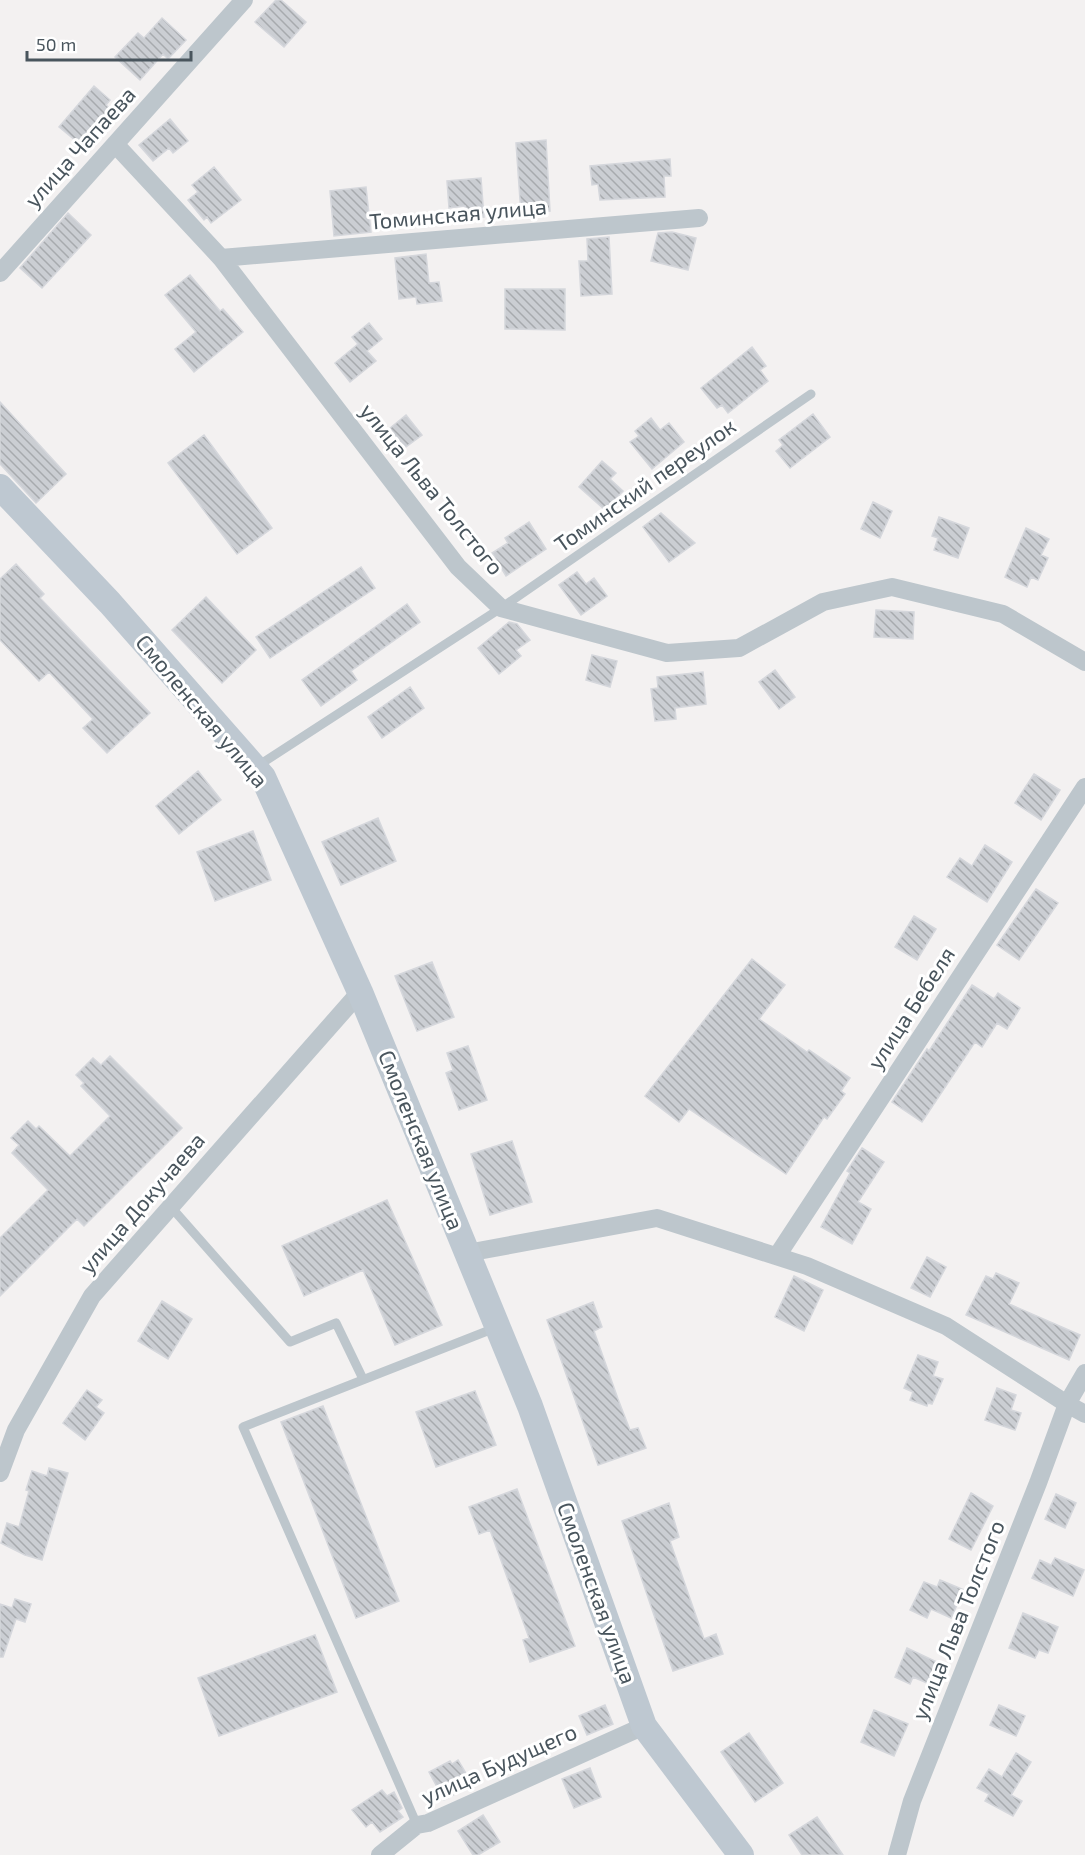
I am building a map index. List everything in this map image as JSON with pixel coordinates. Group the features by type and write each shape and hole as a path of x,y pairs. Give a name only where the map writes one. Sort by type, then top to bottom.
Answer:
{"main road":[{"name":"Смоленская улица","path":"0,487 110,603 264,777 360,992 530,1406 644,1726 741,1855"}],"street":[{"name":"улица Чапаева","path":"0,273 244,0"},
{"name":"улица Льва Толстого","path":"115,144 221,258 459,567 501,608 667,653 739,648 823,602 892,587 1003,614 1085,662"},
{"name":"Томинская улица","path":"221,258 699,218"},
{"name":"улица Бебеля","path":"777,1256 1085,787"},
{"name":"улица Докучаева","path":"0,1473 8,1428 92,1296 360,992"},
{"path":"467,1253 657,1218 807,1266 946,1326 1085,1414"},
{"name":"улица Льва Толстого","path":"897,1855 912,1801 1067,1404 1085,1373"},
{"name":"улица Будущего","path":"380,1855 417,1826 644,1726"}],"lane":[{"name":"Томинский переулок","path":"255,768 501,608 811,394"},
{"path":"171,1207 290,1342 336,1323 363,1379"},
{"path":"417,1826 243,1427 497,1327"}],"building":[{"path":"276,0 281,0 306,22 284,47 255,22"},
{"path":"162,18 186,40 168,59 163,54 140,80 115,57 138,33 144,38"},
{"path":"94,86 110,100 106,105 112,110 82,146 59,127"},
{"path":"170,119 188,141 173,153 169,148 153,161 139,145"},
{"path":"546,140 550,211 521,214 516,143"},
{"path":"670,159 671,176 664,176 665,197 600,200 598,184 592,185 590,166"},
{"path":"214,167 241,200 211,223 207,217 204,220 188,200 198,192 192,185"},
{"path":"481,178 484,217 466,219 465,206 449,208 447,181"},
{"path":"366,187 371,232 334,236 330,191"},
{"path":"68,213 91,235 42,288 20,268"},
{"path":"672,232 696,238 688,270 651,261 658,233"},
{"path":"609,237 612,294 581,296 579,261 588,261 587,239"},
{"path":"426,254 429,283 439,282 442,301 417,304 416,297 399,299 395,258"},
{"path":"190,275 220,311 223,309 243,332 194,372 175,349 196,332 165,295"},
{"path":"505,289 565,289 565,330 505,329"},
{"path":"369,323 382,339 367,351 376,361 350,382 335,363 358,344 352,337"},
{"path":"752,347 766,366 760,370 768,381 728,413 722,405 717,408 701,388"},
{"path":"0,402 66,474 36,503 0,464"},
{"path":"813,414 830,437 790,468 776,451 783,445 779,440"},
{"path":"406,415 422,435 399,452 384,433"},
{"path":"651,418 660,430 669,423 684,442 652,469 630,442 639,436 635,431"},
{"path":"204,435 272,528 237,554 168,463"},
{"path":"602,461 616,473 610,479 623,491 605,510 579,487"},
{"path":"873,502 892,511 880,538 861,529"},
{"path":"661,513 695,543 669,562 643,527"},
{"path":"939,517 969,528 958,558 934,550 938,538 932,536"},
{"path":"529,522 546,549 506,576 492,553 508,543 505,538"},
{"path":"1026,528 1049,539 1041,555 1048,558 1038,580 1031,577 1027,587 1005,577"},
{"path":"16,564 44,594 40,598 150,713 107,753 83,728 93,719 49,672 39,681 0,640 0,579"},
{"path":"361,567 375,588 270,658 256,637"},
{"path":"577,572 586,584 594,578 607,596 581,615 559,585"},
{"path":"206,597 256,650 222,683 172,630"},
{"path":"407,604 420,622 351,671 357,680 321,706 302,680"},
{"path":"876,610 914,612 913,639 874,637"},
{"path":"509,622 517,624 530,640 516,650 521,656 499,674 478,648"},
{"path":"592,655 617,661 610,687 586,680"},
{"path":"775,670 795,697 779,709 759,682"},
{"path":"703,672 706,704 675,708 676,719 655,721 651,689 658,688 657,677"},
{"path":"410,687 424,708 382,738 368,717"},
{"path":"198,771 221,800 179,834 156,806"},
{"path":"1034,774 1060,790 1041,820 1015,803"},
{"path":"378,818 396,861 341,885 322,842"},
{"path":"253,831 271,880 215,901 197,852"},
{"path":"985,845 1012,862 987,902 947,877 960,858 972,866"},
{"path":"1036,889 1058,903 1019,960 997,945"},
{"path":"914,916 936,929 917,960 895,947"},
{"path":"752,959 785,985 759,1019 850,1078 841,1091 845,1094 827,1119 824,1117 786,1174 689,1109 679,1122 645,1096"},
{"path":"432,962 454,1017 417,1031 395,976"},
{"path":"972,985 994,999 998,993 1020,1008 1007,1029 997,1023 982,1047 975,1042 922,1122 892,1102"},
{"path":"468,1046 487,1100 459,1110 446,1073 453,1070 447,1053"},
{"path":"110,1056 182,1128 84,1226 77,1219 0,1296 0,1238 48,1190 12,1153 19,1145 11,1138 28,1121 36,1129 39,1126 70,1156 110,1116 81,1086 84,1083 76,1075 93,1058 101,1065"},
{"path":"512,1141 532,1202 490,1215 471,1154"},
{"path":"862,1148 884,1162 858,1202 871,1209 852,1244 821,1227 850,1173 847,1171"},
{"path":"387,1200 442,1325 395,1345 363,1270 304,1296 282,1246"},
{"path":"927,1257 946,1267 930,1297 911,1288"},
{"path":"996,1273 1019,1283 1009,1304 1080,1335 1069,1360 966,1315 986,1276 993,1279"},
{"path":"794,1276 823,1290 804,1331 775,1317"},
{"path":"162,1301 192,1319 168,1359 138,1341"},
{"path":"593,1302 602,1327 594,1331 618,1399 630,1430 638,1428 646,1448 598,1465 547,1320"},
{"path":"918,1355 938,1362 933,1376 943,1379 932,1404 928,1403 927,1406 910,1400 913,1392 904,1388"},
{"path":"997,1388 1016,1395 1011,1410 1021,1413 1015,1430 985,1420"},
{"path":"87,1390 102,1400 96,1407 104,1413 85,1440 63,1423"},
{"path":"475,1391 496,1445 436,1467 416,1412"},
{"path":"323,1406 399,1601 356,1618 281,1422"},
{"path":"49,1468 68,1473 42,1560 25,1555 1,1543 7,1523 19,1527 32,1471 47,1476"},
{"path":"517,1489 575,1646 530,1662 523,1640 529,1638 490,1530 479,1534 469,1507"},
{"path":"971,1493 993,1506 971,1550 949,1539"},
{"path":"1056,1494 1076,1503 1065,1528 1045,1519"},
{"path":"669,1503 679,1537 670,1541 704,1639 716,1634 723,1654 673,1671 622,1521"},
{"path":"1055,1558 1084,1570 1073,1596 1032,1578 1040,1560 1051,1565"},
{"path":"940,1580 964,1590 951,1618 931,1609 927,1618 910,1610 924,1582 937,1587"},
{"path":"15,1599 31,1604 25,1622 16,1619 3,1657 0,1657 0,1604 12,1608"},
{"path":"1023,1613 1058,1627 1048,1653 1039,1650 1035,1658 1009,1648"},
{"path":"315,1635 337,1692 219,1736 198,1678"},
{"path":"907,1648 937,1662 927,1683 913,1677 910,1684 895,1677"},
{"path":"605,1705 613,1724 587,1735 579,1716"},
{"path":"999,1705 1025,1716 1016,1736 990,1725"},
{"path":"874,1710 908,1724 894,1756 861,1742"},
{"path":"749,1733 783,1783 755,1802 721,1752"},
{"path":"1016,1753 1031,1762 1011,1795 1022,1801 1013,1816 985,1801 989,1794 977,1788 989,1769 1002,1777"},
{"path":"458,1760 467,1775 460,1779 466,1788 444,1800 429,1772 450,1761 452,1764"},
{"path":"590,1768 601,1797 574,1808 562,1779"},
{"path":"382,1790 387,1796 394,1792 402,1808 398,1811 403,1817 380,1832 372,1822 366,1827 352,1810"},
{"path":"483,1815 500,1842 478,1855 473,1855 458,1831"},
{"path":"817,1817 843,1855 802,1855 789,1835"}]}
